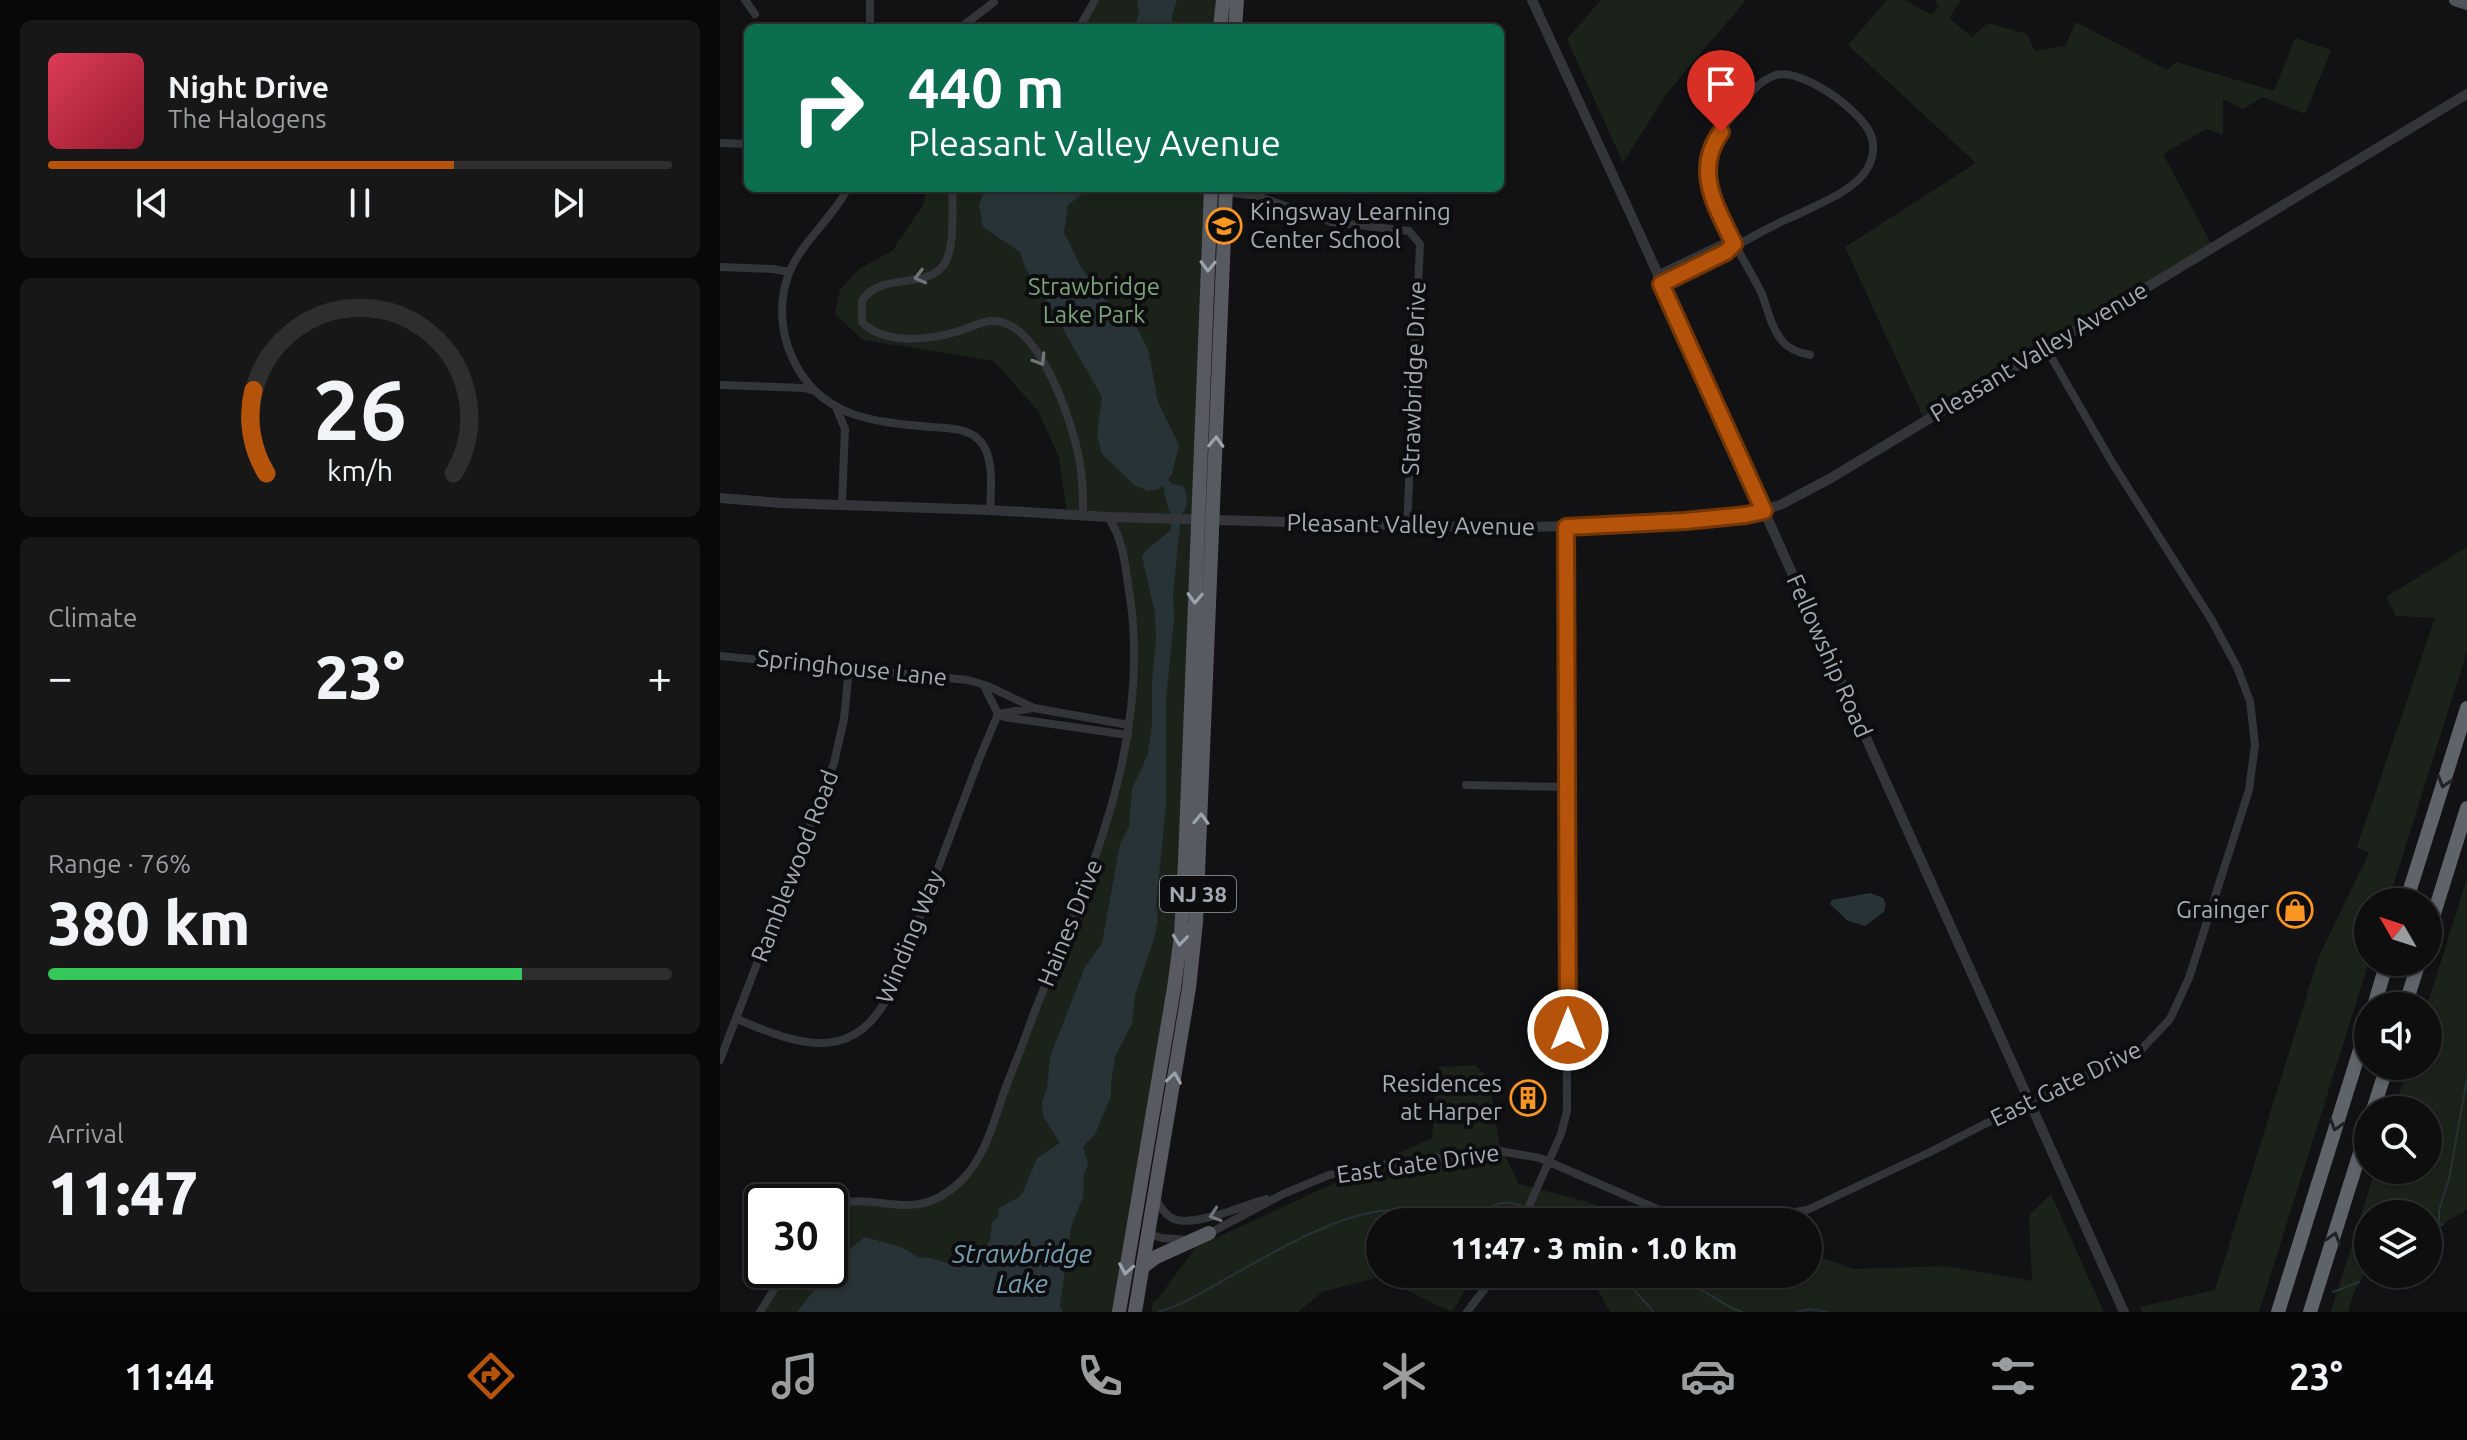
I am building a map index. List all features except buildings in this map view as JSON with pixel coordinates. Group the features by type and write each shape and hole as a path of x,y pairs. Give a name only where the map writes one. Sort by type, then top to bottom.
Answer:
{"highway":[{"path":"1220,24 1223,0"},
{"path":"1235,24 1237,0"},
{"name":"NJ 38","path":"1119,1312 1181,936 1199,520 1221,192"},
{"name":"NJ 38","path":"1135,1312 1189,988 1196,922 1199,520"},
{"path":"2410,888 2467,708"},
{"path":"2442,888 2467,808"},
{"path":"2278,1312 2354,1069"},
{"path":"1143,1170 1141,1219 1149,1234"},
{"path":"2310,1312 2354,1172"},
{"path":"1143,1267 1156,1257 1209,1233"}],"main road":[{"path":"2455,0 2467,4"}],"street":[{"path":"745,0 755,14"},
{"path":"870,0 870,24"},
{"path":"1081,24 1095,0"},
{"name":"Fellowship Road","path":"1532,0 2124,1312"},
{"path":"965,24 994,2"},
{"path":"1734,244 1835,197 1861,177 1871,161 1873,143 1866,126 1835,99 1798,75 1779,74 1762,82 1741,105 1710,149 1707,175 1734,244 1761,293 1772,323 1782,340 1795,351 1810,355"},
{"name":"Pleasant Valley Avenue","path":"720,498 1108,517 1407,527 1566,527 1685,521 1764,511 1811,490 2467,94"},
{"path":"720,143 744,144"},
{"path":"846,192 789,272 782,301 784,333 794,362 815,391 848,414 877,421 952,428 971,434 984,446 988,455 990,510"},
{"path":"953,192 950,243 944,264 928,276 871,290 862,301 862,322 878,335 914,338 943,335 990,321 1012,327 1034,350 1062,398 1080,461 1083,514"},
{"name":"Strawbridge Drive","path":"1236,192 1257,196 1331,222 1409,231 1420,244 1407,527"},
{"path":"1659,279 1728,241 1734,244"},
{"path":"720,267 789,272"},
{"name":"East Gate Drive","path":"1811,1208 2030,1101 2139,1052 2161,1031 2189,978 2249,790 2255,745 2250,701 2224,643 2113,464 2046,348"},
{"path":"720,385 815,391"},
{"path":"835,407 845,429 842,504"},
{"name":"Haines Drive","path":"848,1203 902,1206 923,1203 941,1196 958,1183 979,1158 1097,856 1112,807 1129,730 1135,673 1134,629 1124,551 1108,517"},
{"path":"1528,1208 1561,1134 1567,1111 1566,527"},
{"path":"720,666 721,656"},
{"name":"Springhouse Lane","path":"721,656 958,679 984,685 1034,708 1129,730"},
{"name":"Ramblewood Road","path":"720,1060 834,763 844,719 849,668"},
{"path":"984,685 998,714 1012,719 1129,730"},
{"name":"Springhouse Lane","path":"998,714 1034,708"},
{"name":"Winding Way","path":"737,1019 781,1036 817,1044 846,1039 879,1014 894,985 998,714"},
{"path":"1466,785 1566,787"},
{"name":"East Gate Drive","path":"1149,1234 1181,1240 1209,1233 1283,1194 1329,1175 1387,1164 1499,1151 1527,1154 1549,1162 1655,1208"},
{"name":"East Gate Drive","path":"1155,1199 1168,1216 1184,1222 1283,1194"},
{"path":"760,1312 775,1288"},
{"path":"1467,1312 1485,1288"}],"green space":[{"path":"1094,0 1223,0 1220,24 1081,24"},
{"path":"1601,0 1746,0 1667,93 1623,163 1567,39"},
{"path":"1887,0 1905,0 1931,15 1939,7 1935,0 1961,0 1949,18 1972,37 1988,23 2027,34 2035,51 2065,46 2076,22 2167,70 2176,62 2274,91 2295,38 2331,50 2305,114 2263,97 2243,109 2223,99 2223,135 2206,129 2163,154 2214,249 1926,423 1845,247 1976,163 1848,45"},
{"name":"Strawbridge Lake Park","path":"926,192 1211,192 1181,936 1119,1312 760,1312 775,1288 848,1288 848,1203 923,1203 958,1183 988,1138 1117,786 1135,655 1119,537 1108,517 1067,514 1059,457 1038,411 994,361 863,340 835,314 840,290 859,269 892,251 923,205"},
{"path":"2467,547 2467,651 2392,888 2354,888 2354,976 2365,976 2360,992 2354,992 2354,1010 2259,1312 2142,1312 2140,1307 2215,1290 2319,956 2369,853 2357,847 2435,618 2396,616 2386,597"},
{"path":"2467,878 2467,1210 2442,1224 2442,1200 2366,1200 2371,1184 2442,1184 2442,1096 2398,1096 2404,1080 2442,1080 2442,992 2431,992 2436,976 2442,976 2442,958"},
{"path":"1475,1065 1489,1078 1499,1143 1519,1184 1605,1208 1366,1208 1366,1280 1322,1292 1298,1312 1151,1312 1153,1302 1196,1247 1432,1138 1438,1067"},
{"path":"2051,1194 2104,1312 1610,1312 1595,1288 1822,1288 1822,1257 1853,1269 1947,1266 2032,1281 2029,1215"},
{"path":"2354,1238 2354,1288 2357,1288 2348,1312 2331,1312"},
{"path":"1408,1288 1467,1288 1452,1312 1408,1291"}],"water":[{"path":"1137,0 1177,0 1172,24 1135,24 1139,13"},
{"name":"Strawbridge Lake","path":"984,192 1085,192 1068,205 1064,232 1080,265 1101,296 1135,324 1148,349 1158,402 1179,445 1168,480 1183,486 1187,501 1181,515 1173,594 1174,619 1166,700 1166,806 1156,905 1158,919 1135,995 1132,1024 1115,1057 1111,1096 1095,1134 1083,1147 1088,1163 1083,1197 1071,1227 1060,1306 1063,1312 797,1312 816,1288 848,1288 848,1250 865,1237 901,1247 918,1257 951,1264 977,1261 990,1240 992,1222 998,1218 999,1208 1019,1197 1037,1158 1060,1143 1043,1116 1042,1102 1047,1089 1050,1057 1085,967 1102,943 1120,844 1129,827 1132,789 1148,754 1156,638 1155,613 1142,556 1170,531 1171,520 1164,488 1148,491 1134,485 1101,453 1097,434 1102,397 1031,278 1020,252 983,227 979,205"},
{"path":"1870,893 1883,898 1886,904 1884,912 1865,926 1848,921 1830,904 1832,900"}],"waterway":[{"path":"2442,1201 2449,1179 2467,1079"},
{"path":"1491,1208 1501,1203 1525,1207"},
{"path":"1158,1312 1189,1299 1313,1232 1366,1214"},
{"path":"2333,1292 2354,1284"},
{"path":"1634,1288 1653,1312"},
{"path":"1696,1288 1742,1312"},
{"path":"1798,1312 1809,1309 1827,1312"}],"place":[{"name":"Kingsway Learning Center School","path":"1224,226"},
{"name":"Grainger","path":"2295,910"},
{"name":"Residences at Harper","path":"1528,1098"}],"route":[{"path":"1568,1030 1566,527 1685,521 1764,511 1661,284 1708,262 1734,244 1707,175 1707,158 1721,132"}]}
